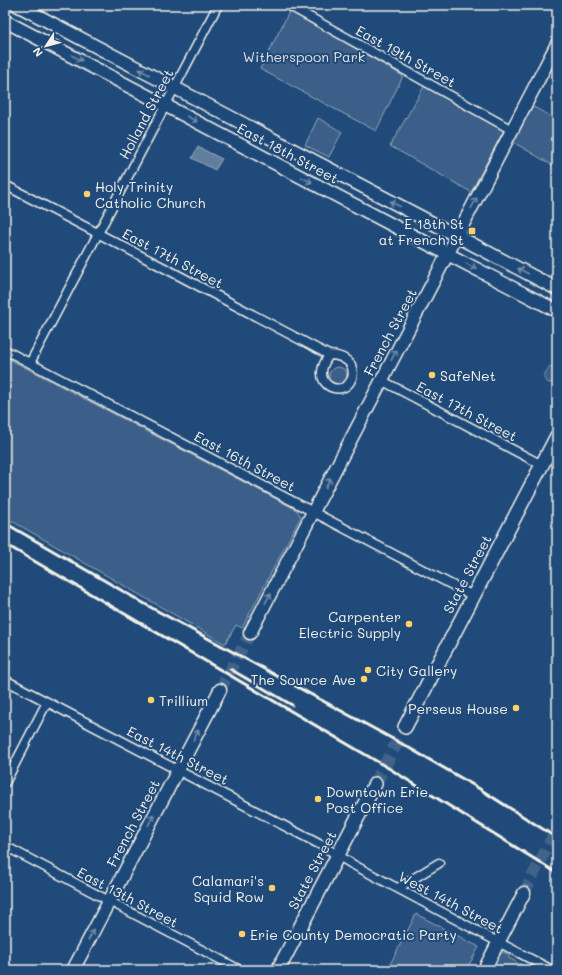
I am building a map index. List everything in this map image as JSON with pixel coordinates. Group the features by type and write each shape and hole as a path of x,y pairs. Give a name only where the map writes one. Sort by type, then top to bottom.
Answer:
{"main road":[{"name":"East 18th Street","path":"17,5 557,290"},
{"name":"East 18th Street","path":"5,21 557,311"},
{"name":"French Street","path":"250,633 557,44"},
{"name":"State Street","path":"404,727 557,436"},
{"name":"French Street","path":"73,970 220,690"},
{"name":"State Street","path":"278,970 375,784"},
{"path":"484,970 524,893"}],"street":[{"name":"Holland Street","path":"30,363 218,5"},
{"name":"East 19th Street","path":"288,5 512,130"},
{"name":"East 17th Street","path":"5,185 329,355 341,357 348,362 353,371 351,381 344,388 338,389 328,386 322,378 324,362 329,355"},
{"name":"East 16th Street","path":"5,350 473,596"},
{"name":"East 17th Street","path":"381,380 542,465"},
{"name":"East 14th Street","path":"5,680 338,855"},
{"path":"5,783 47,702"},
{"name":"East 13th Street","path":"5,846 240,970"},
{"name":"West 14th Street","path":"338,855 552,970"},
{"path":"398,888 439,863"}],"green space":[{"name":"Witherspoon Park","path":"290,10 403,76 376,131 260,69"},
{"path":"425,85 504,130 471,192 390,146"},
{"path":"532,106 557,120 557,168 513,142"},
{"path":"318,118 342,132 329,157 305,145"},
{"path":"5,357 295,509 299,513 301,518 242,628 236,625 225,644 5,517"},
{"path":"557,366 557,379 552,383 549,383 545,380 544,376 549,367"},
{"path":"338,367 344,370 347,376 344,382 338,385 332,382 329,376 332,370"},
{"path":"416,914 479,947 466,970 387,970"},
{"path":"503,952 509,955 509,958 531,970 492,970"}],"shaded area":[{"path":"198,147 222,159 215,170 192,158"}],"tunnel":[{"path":"220,690 250,633"},
{"path":"375,784 405,727"},
{"path":"524,893 557,828"}],"railway":[{"path":"5,523 152,608 404,745 475,786 557,838"},
{"path":"5,544 390,769 557,873"},
{"path":"230,669 292,705"}],"place":[{"name":"Holy Trinity Catholic Church","path":"87,194"},
{"name":"E 18th St at French St","path":"472,231"},
{"name":"SafeNet","path":"432,375"},
{"name":"Carpenter Electric Supply","path":"409,624"},
{"name":"City Gallery","path":"368,670"},
{"name":"The Source Ave","path":"364,679"},
{"name":"Trillium","path":"151,700"},
{"name":"Perseus House","path":"516,708"},
{"name":"Downtown Erie Post Office","path":"318,799"},
{"name":"Calamari's Squid Row","path":"272,888"},
{"name":"Erie County Democratic Party","path":"242,934"}]}
